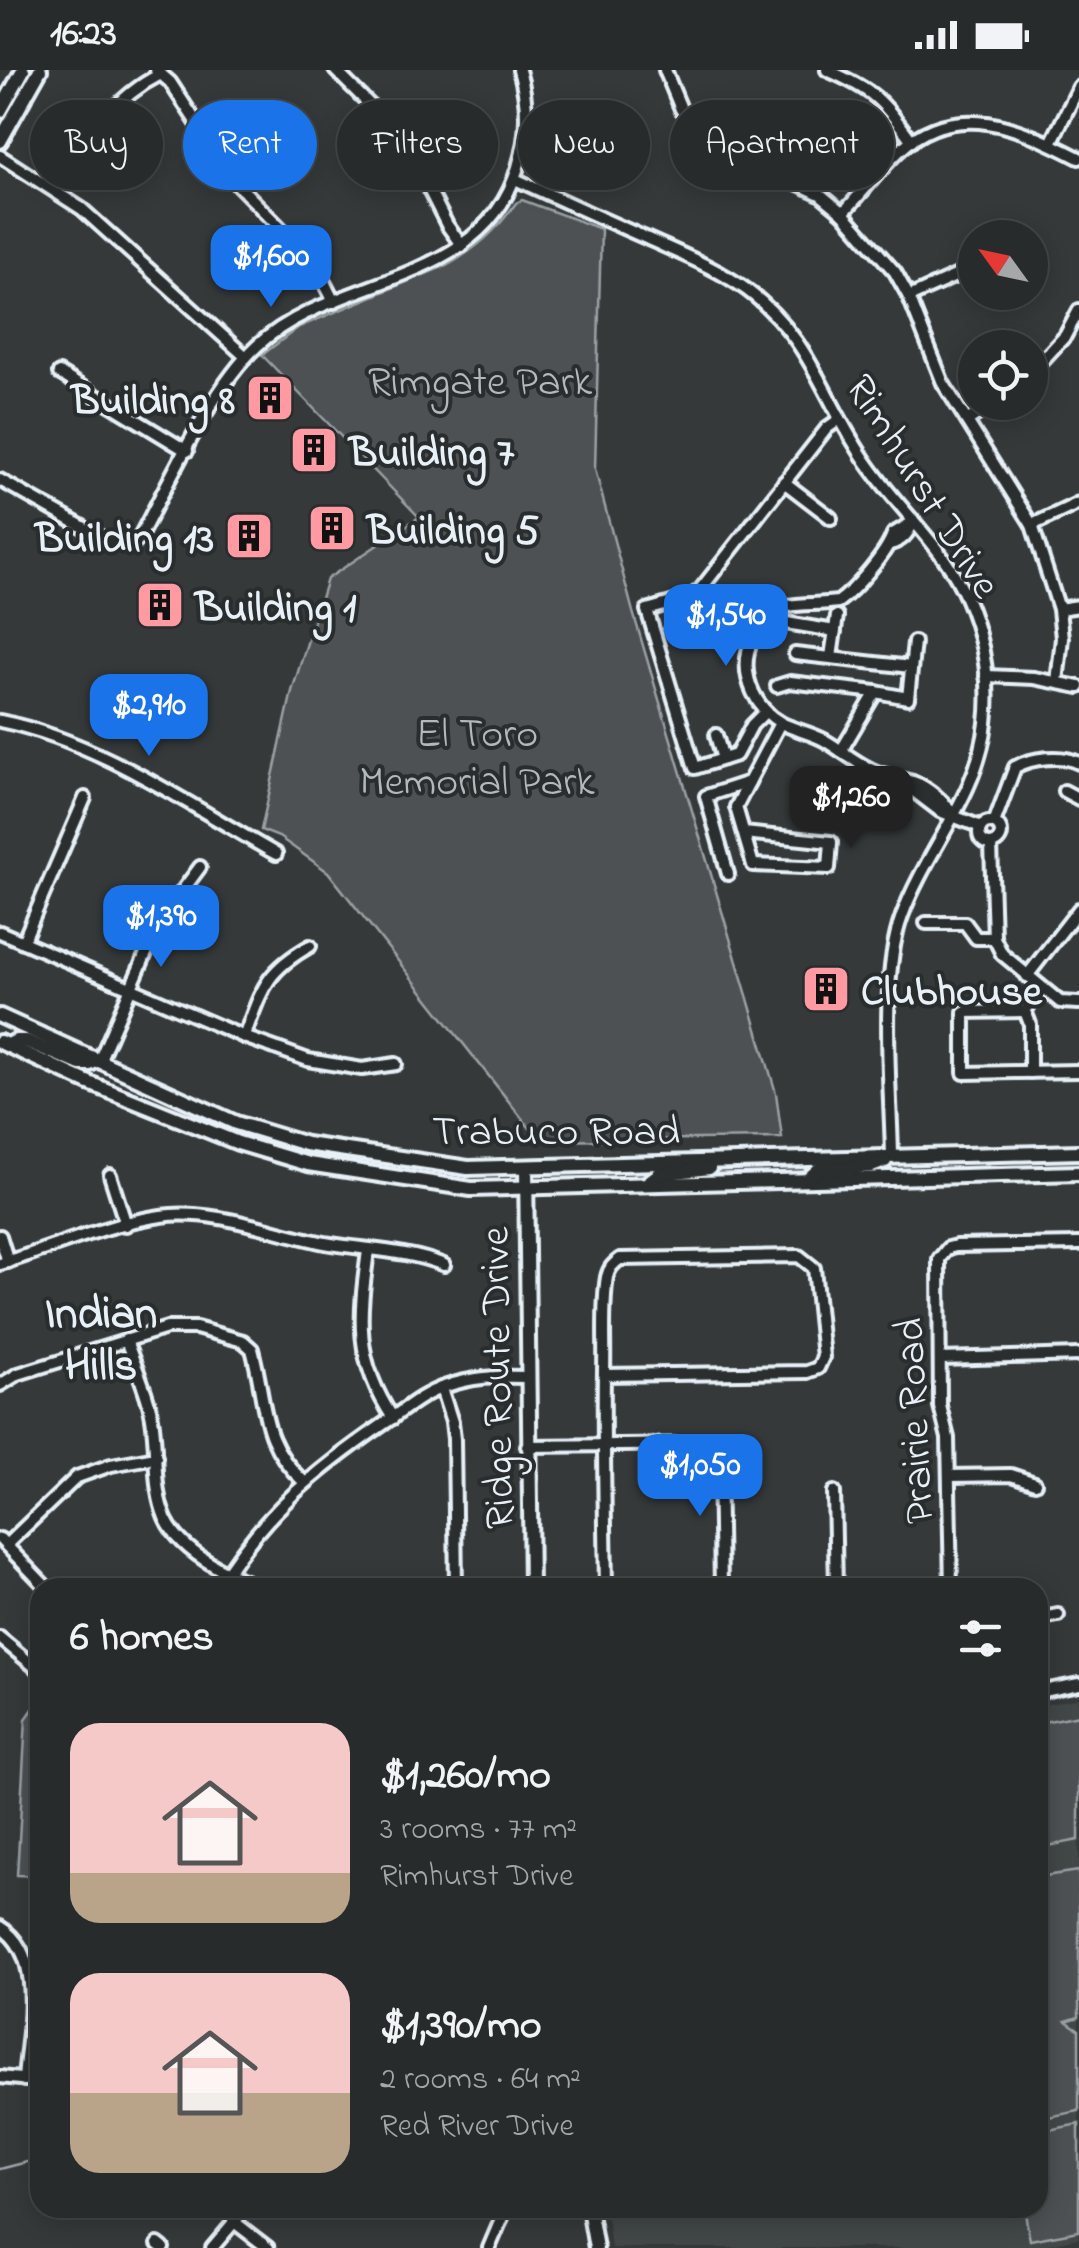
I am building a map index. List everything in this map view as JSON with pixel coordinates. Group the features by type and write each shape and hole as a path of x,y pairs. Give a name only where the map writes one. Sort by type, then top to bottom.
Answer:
{"main road":[{"path":"0,110 24,70"},
{"path":"0,142 40,70"},
{"name":"Trabuco Road","path":"0,1016 236,1123 306,1144 468,1168 1079,1152"},
{"path":"4,1044 26,1041 80,1064 100,1059"},
{"name":"Trabuco Road","path":"4,1044 238,1143 308,1164 471,1189 1079,1173"},
{"path":"808,1180 818,1170 872,1166 892,1157 899,1164 942,1169 952,1175"},
{"path":"646,1184 659,1174 702,1170 718,1161"},
{"name":"Ridge Route Drive","path":"526,1167 530,1578"},
{"path":"592,2218 596,2248"}],"street":[{"path":"335,70 403,138 446,225 462,246"},
{"path":"0,480 113,544 131,547 219,393 246,357 286,324 462,246 494,215 515,179 528,112 519,70"},
{"path":"665,70 689,123 708,143 820,194 843,213 895,272 943,383 1032,525 1059,609 1062,638 1057,682"},
{"path":"827,70 867,88 912,140"},
{"path":"123,100 157,73 170,82 236,183 314,262 334,302"},
{"path":"1050,143 1079,87"},
{"path":"843,213 912,140 942,125 989,121 1079,158"},
{"path":"0,156 30,175"},
{"name":"Rimhurst Drive","path":"515,179 690,258 742,287 793,335 878,478 941,555 966,599 984,652 988,698 982,750 955,815 907,903 896,936 890,980 892,1157"},
{"path":"55,190 116,238 246,357"},
{"path":"909,297 958,275"},
{"path":"1048,354 1065,336 1079,310"},
{"path":"59,373 187,451"},
{"path":"766,711 752,725 736,755 695,768 646,610 689,598 700,590 827,428 840,419"},
{"path":"784,482 831,518"},
{"path":"1032,525 1079,504"},
{"path":"913,522 908,532 890,544 838,602 793,603 771,613 760,624 746,668 752,690 766,711 780,722 826,741 864,766 902,782 980,827"},
{"path":"1059,609 1079,606"},
{"path":"831,657 837,616"},
{"path":"780,622 834,630"},
{"path":"776,686 790,682 908,698 914,642"},
{"path":"795,654 911,668"},
{"path":"986,676 1079,687"},
{"path":"840,751 876,692"},
{"path":"0,721 42,730 141,777 276,854"},
{"path":"744,834 830,842 829,868 753,864 744,834 736,807 780,722"},
{"path":"716,736 724,759"},
{"path":"994,822 1015,767 1026,762 1066,758 1079,762"},
{"path":"728,874 706,796 749,782"},
{"path":"1064,790 1079,799"},
{"path":"24,942 85,798"},
{"path":"980,827 994,822"},
{"path":"991,844 1001,832 994,822"},
{"path":"980,827 980,838 991,844"},
{"path":"991,844 994,938 1009,962 1060,1002 1079,1003"},
{"path":"100,1059 160,920 200,867"},
{"path":"1027,976 1079,908"},
{"path":"926,923 966,923 976,938 994,938"},
{"path":"0,932 244,1037 308,1060 362,1070 396,1064"},
{"path":"244,1037 269,976 310,946"},
{"path":"1025,1011 1042,988"},
{"path":"1025,1011 964,1012 964,1073 1079,1070"},
{"path":"1025,1011 1030,1024 1030,1072"},
{"path":"110,1176 126,1225"},
{"path":"0,1236 4,1263 160,1216 197,1213 282,1235 420,1256 444,1266"},
{"name":"Prairie Road","path":"952,1578 948,1438 940,1406 938,1267 942,1253 956,1246 1079,1244"},
{"path":"368,1251 360,1309 361,1342 368,1372 393,1418"},
{"path":"604,1375 807,1372 818,1368 822,1356 814,1268 799,1256 620,1260 611,1265 607,1276 604,1375 606,1578"},
{"path":"0,1384 18,1374 181,1326 248,1344 254,1356 272,1444 304,1482"},
{"path":"126,1340 151,1411 160,1498 170,1526 179,1539 242,1578"},
{"path":"940,1359 1079,1355"},
{"path":"224,1578 251,1537 304,1482 393,1418 441,1388 487,1376 526,1377"},
{"path":"441,1388 454,1439 456,1578"},
{"path":"527,1446 712,1444 719,1463 721,1578"},
{"path":"37,1578 3,1542 77,1477 111,1465 156,1457"},
{"path":"949,1476 1011,1475 1035,1483"},
{"path":"834,1492 836,1578"},
{"path":"1048,1617 1058,1615"},
{"path":"0,1638 30,1662"},
{"path":"1048,1690 1079,1684"},
{"path":"0,1927 20,1945 30,1963"},
{"path":"24,2080 30,2021"},
{"path":"0,2077 30,2081"},
{"path":"212,2248 236,2218"},
{"path":"489,2248 502,2218"},
{"path":"233,2221 268,2248"}],"shaded area":[{"path":"1079,1698 1079,2238 1029,2248 611,2248 607,2218 1048,2218 1048,1704"}],"green space":[{"name":"El Toro Memorial Park","path":"522,200 601,229 595,469 633,612 776,1093 782,1138 540,1141 328,872 279,837 261,830 292,691 327,579 419,517 262,355 299,327 450,264 486,237"},
{"path":"30,1713 30,1876 17,1875 26,1719"},
{"path":"1079,1715 1079,1840 1048,1846 1048,1721"},
{"path":"1079,1871 1079,2017 1066,2021 1079,2030 1079,2111 1048,2117 1048,1876"},
{"path":"1079,2124 1079,2231 1030,2240 1026,2218 1048,2218 1048,2130"}],"waterway":[{"path":"0,2169 30,2161"}],"place":[{"name":"Building 8","path":"270,398"},
{"name":"Building 7","path":"314,450"},
{"name":"Building 5","path":"332,528"},
{"name":"Building 13","path":"249,536"},
{"name":"Building 1","path":"160,605"},
{"name":"Clubhouse","path":"826,989"}],"district":[{"name":"Indian Hills","path":"101,1337"}],"park label":[{"name":"Rimgate Park","path":"480,379"}]}
